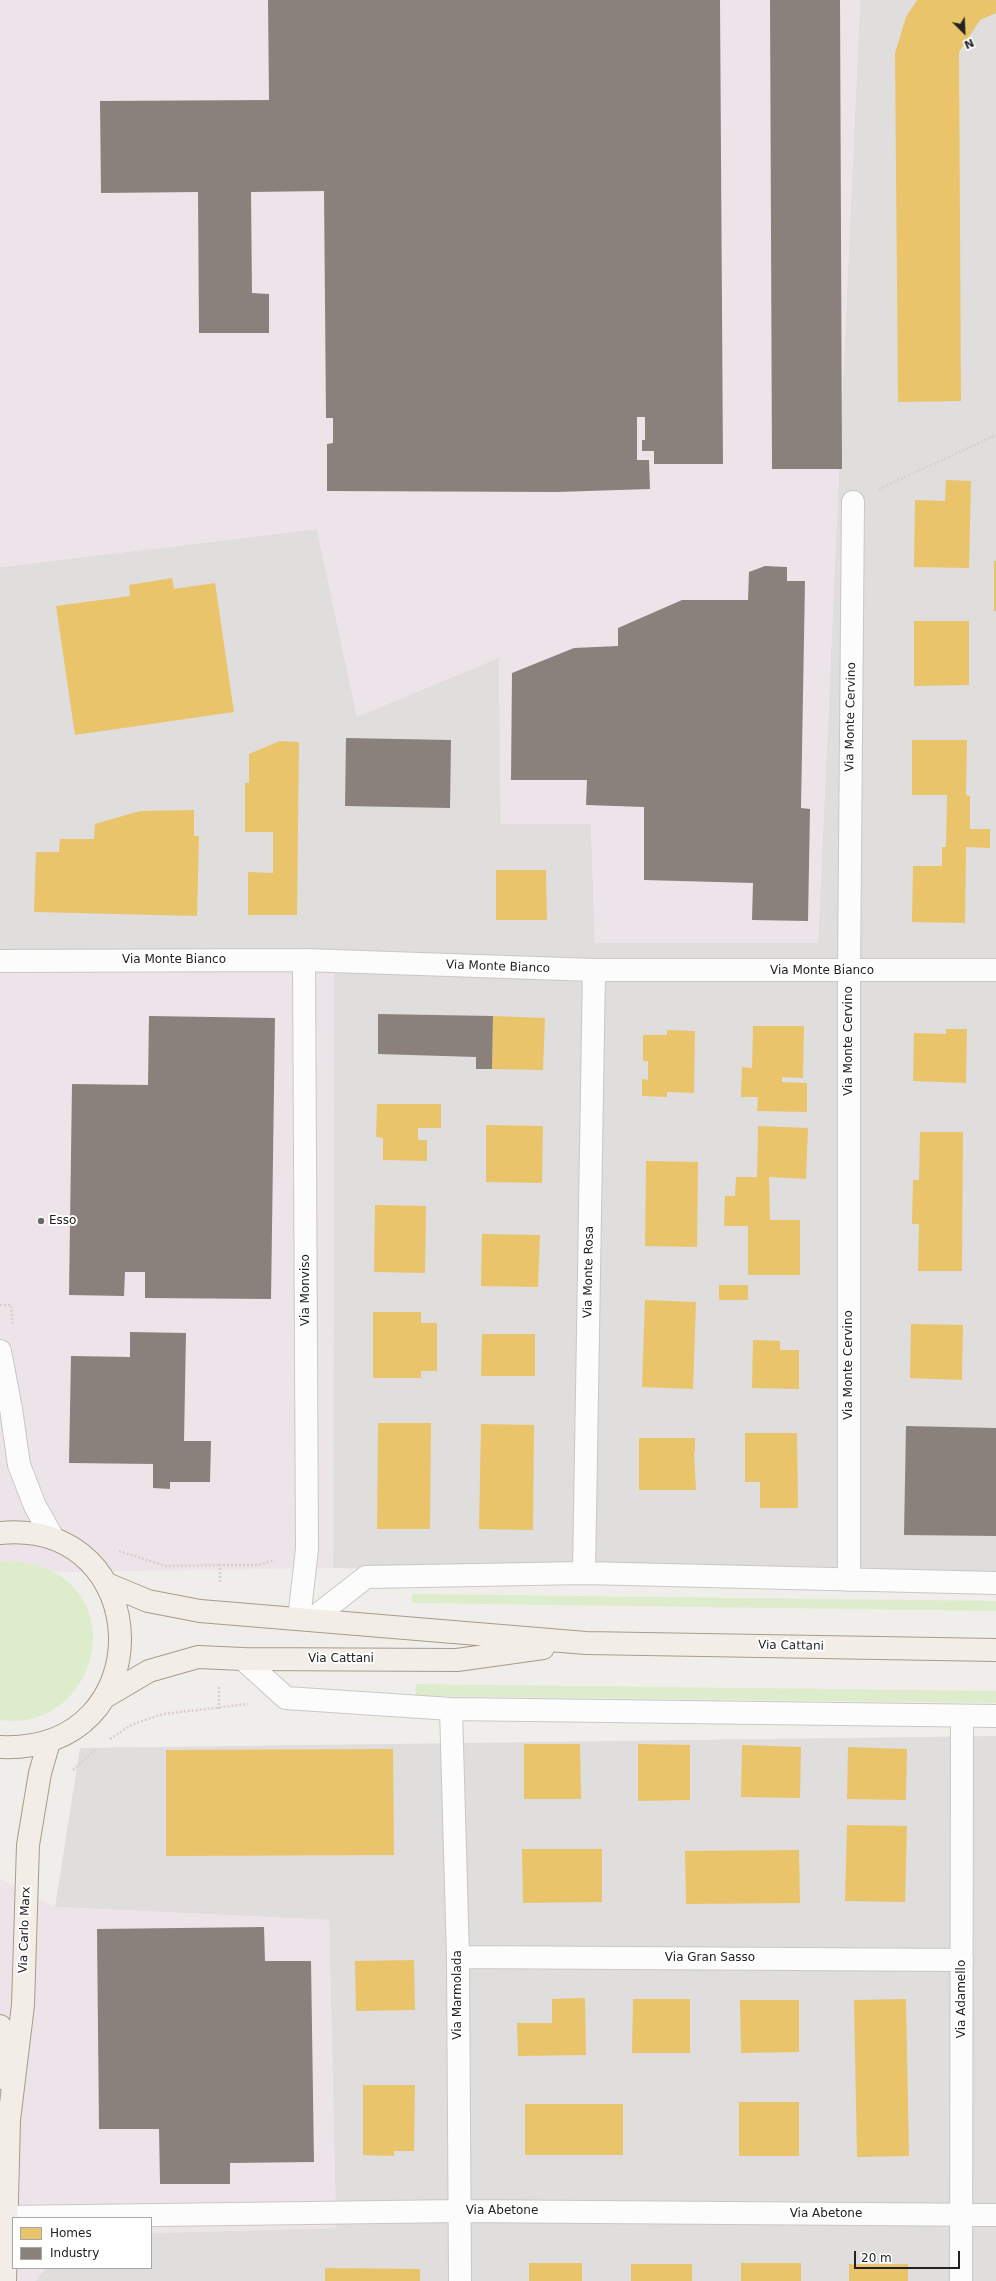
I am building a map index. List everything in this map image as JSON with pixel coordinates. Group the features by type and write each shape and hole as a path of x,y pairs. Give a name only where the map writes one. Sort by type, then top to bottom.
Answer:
{"main road":[{"path":"0,1533 21,1531 53,1538 74,1549 93,1565 107,1584 116,1606 121,1629 121,1653 116,1676 105,1697 85,1720 70,1731 48,1742 25,1747 0,1747"},
{"name":"Via Cattani","path":"107,1584 148,1601 200,1611 586,1643 996,1650"},
{"name":"Via Cattani","path":"105,1697 149,1671 175,1662 198,1657 244,1659 457,1660 586,1643"},
{"name":"Via Carlo Marx","path":"5,2281 10,2120 23,2005 28,1845 40,1773 48,1742"},
{"name":"Via Carlo Marx","path":"0,2026 10,2120"}],"street":[{"name":"Via Monte Cervino","path":"849,1580 849,971 853,502"},
{"name":"Via Monte Bianco","path":"0,961 304,960 594,970 996,970"},
{"name":"Via Monviso","path":"304,960 307,1549 305,1620"},
{"name":"Via Monte Rosa","path":"584,1573 594,970"},
{"path":"0,1351 11,1409 19,1465 35,1506 53,1538"},
{"path":"305,1620 366,1577 584,1573 996,1583"},
{"path":"244,1659 286,1698 451,1710 996,1716"},
{"name":"Via Marmolada","path":"451,1710 458,1957 460,2281"},
{"name":"Via Adamello","path":"962,1716 962,2281"},
{"name":"Via Gran Sasso","path":"458,1957 962,1960"},
{"name":"Via Abetone","path":"8,2217 459,2211 996,2215"}],"path":[{"path":"853,502 996,435"},
{"path":"0,1305 11,1304 13,1328"},
{"path":"111,1548 166,1566 259,1565 307,1549"},
{"path":"220,1565 220,1586"},
{"path":"219,1686 219,1709"},
{"path":"109,1740 133,1724 163,1714 219,1709 286,1698"},
{"path":"71,1772 97,1748"}],"shaded area":[{"path":"0,0 860,0 818,943 595,943 591,824 501,824 499,658 357,717 317,529 0,567"},
{"path":"860,0 996,0 996,1577 731,1577 333,1568 334,970 0,970 0,567 317,529 357,716 499,657 501,824 591,824 595,943 818,943"},
{"path":"0,970 334,970 333,1568 0,1573"},
{"path":"996,1736 996,2281 35,2281 45,2269 152,2269 152,2233 336,2228 329,1920 55,1907 80,1748"},
{"path":"0,1879 55,1907 329,1920 336,2228 152,2233 152,2217 12,2217 12,2269 45,2269 35,2281 0,2281"}],"green space":[{"path":"13,1561 34,1565 54,1572 77,1591 90,1615 93,1641 88,1667 75,1690 55,1708 30,1719 0,1720 0,1562"},
{"path":"412,1594 996,1601 996,1611 412,1603"},
{"path":"416,1684 996,1691 996,1703 415,1696"}],"building: Homes":[{"path":"917,0 996,0 996,13 980,20 959,52 961,401 898,402 895,53 906,17"},
{"path":"946,480 971,481 969,568 914,567 915,500 945,501"},
{"path":"994,561 996,561 996,611 994,611"},
{"path":"172,578 174,589 215,583 234,712 75,735 56,606 130,596 129,585"},
{"path":"914,621 969,621 969,685 914,686"},
{"path":"912,740 967,740 966,795 970,796 970,829 990,829 990,848 966,847 965,923 912,922 913,866 942,866 942,847 946,847 947,795 912,795"},
{"path":"280,741 299,742 297,915 248,915 248,872 273,873 273,832 245,832 245,783 249,783 249,754"},
{"path":"194,810 194,836 199,836 197,916 34,912 36,852 59,852 60,839 94,839 95,824 140,811"},
{"path":"496,870 546,870 547,920 496,920"},
{"path":"493,1016 545,1018 543,1070 492,1069"},
{"path":"753,1026 804,1026 803,1078 782,1077 782,1082 807,1083 807,1112 757,1111 758,1097 741,1097 742,1067 752,1068"},
{"path":"946,1029 967,1029 966,1083 913,1081 914,1033 946,1034"},
{"path":"667,1030 695,1031 694,1093 667,1092 667,1097 642,1096 642,1079 648,1080 648,1061 643,1061 643,1035 667,1035"},
{"path":"377,1104 441,1104 441,1128 418,1128 418,1140 427,1140 427,1161 383,1160 383,1138 376,1137"},
{"path":"486,1125 543,1126 542,1183 486,1182"},
{"path":"758,1126 808,1128 806,1179 769,1177 770,1220 800,1220 800,1275 748,1275 748,1226 724,1226 725,1196 735,1196 736,1177 757,1177"},
{"path":"920,1132 963,1132 962,1271 918,1271 919,1224 912,1224 913,1180 919,1180"},
{"path":"646,1161 698,1162 697,1247 645,1246"},
{"path":"375,1205 426,1206 425,1273 374,1272"},
{"path":"482,1234 540,1235 538,1287 481,1286"},
{"path":"719,1285 748,1285 748,1300 719,1300"},
{"path":"645,1300 696,1302 693,1389 642,1387"},
{"path":"373,1312 421,1312 421,1323 437,1323 437,1371 421,1371 421,1378 373,1378"},
{"path":"911,1324 963,1325 962,1380 910,1378"},
{"path":"482,1334 535,1334 535,1376 481,1376"},
{"path":"753,1340 780,1341 780,1350 799,1350 799,1389 752,1388"},
{"path":"378,1423 431,1423 430,1529 377,1529"},
{"path":"481,1424 534,1425 533,1530 479,1529"},
{"path":"745,1433 797,1433 798,1508 760,1508 760,1482 745,1482"},
{"path":"639,1438 695,1438 694,1452 696,1490 639,1490"},
{"path":"524,1744 580,1744 581,1799 524,1799"},
{"path":"638,1744 690,1745 690,1800 638,1801"},
{"path":"742,1745 801,1747 800,1798 741,1797"},
{"path":"848,1747 907,1749 906,1800 847,1799"},
{"path":"393,1749 394,1855 166,1856 166,1750"},
{"path":"847,1825 907,1826 905,1902 845,1901"},
{"path":"522,1849 602,1849 602,1902 523,1903"},
{"path":"799,1850 800,1903 686,1904 685,1851"},
{"path":"414,1960 415,2010 356,2011 355,1961"},
{"path":"585,1998 586,2055 518,2056 517,2023 552,2023 552,1999"},
{"path":"633,1999 690,1999 690,2053 632,2053"},
{"path":"906,1999 909,2156 857,2157 854,2000"},
{"path":"740,2000 799,2000 799,2052 741,2053"},
{"path":"363,2085 415,2085 414,2151 394,2151 394,2156 363,2155"},
{"path":"739,2102 799,2102 799,2156 739,2156"},
{"path":"525,2104 623,2104 623,2155 525,2155"},
{"path":"529,2263 582,2263 582,2281 529,2281"},
{"path":"741,2263 801,2263 801,2281 741,2281"},
{"path":"631,2264 692,2264 692,2281 631,2281"},
{"path":"849,2264 908,2264 908,2281 849,2281"},
{"path":"325,2268 420,2269 420,2281 325,2281"}],"building: Industry":[{"path":"268,0 720,0 723,464 654,464 654,451 642,451 642,440 645,440 645,417 637,417 637,460 649,460 650,489 556,492 327,491 327,444 333,443 333,418 326,418 324,191 251,192 252,293 269,294 269,333 199,333 198,192 101,193 100,101 269,100"},
{"path":"770,0 840,0 842,469 772,469"},
{"path":"765,566 787,567 787,581 805,581 801,808 810,809 808,921 752,920 753,883 644,880 644,807 586,805 587,780 511,780 512,673 574,648 618,646 618,628 682,600 748,600 749,572"},
{"path":"346,738 451,740 450,808 345,806"},
{"path":"378,1014 493,1016 492,1069 476,1069 476,1057 378,1054"},
{"path":"149,1016 275,1018 271,1299 145,1298 145,1272 125,1272 124,1296 69,1295 72,1084 148,1085"},
{"path":"130,1332 186,1333 184,1441 211,1441 210,1482 170,1482 170,1489 153,1488 153,1464 69,1463 71,1356 130,1357"},
{"path":"906,1426 996,1428 996,1536 904,1535"},
{"path":"264,1927 265,1961 311,1961 314,2162 230,2163 230,2184 160,2184 159,2129 99,2129 97,1929"}],"place":[{"name":"Esso","path":"41,1221"}]}
